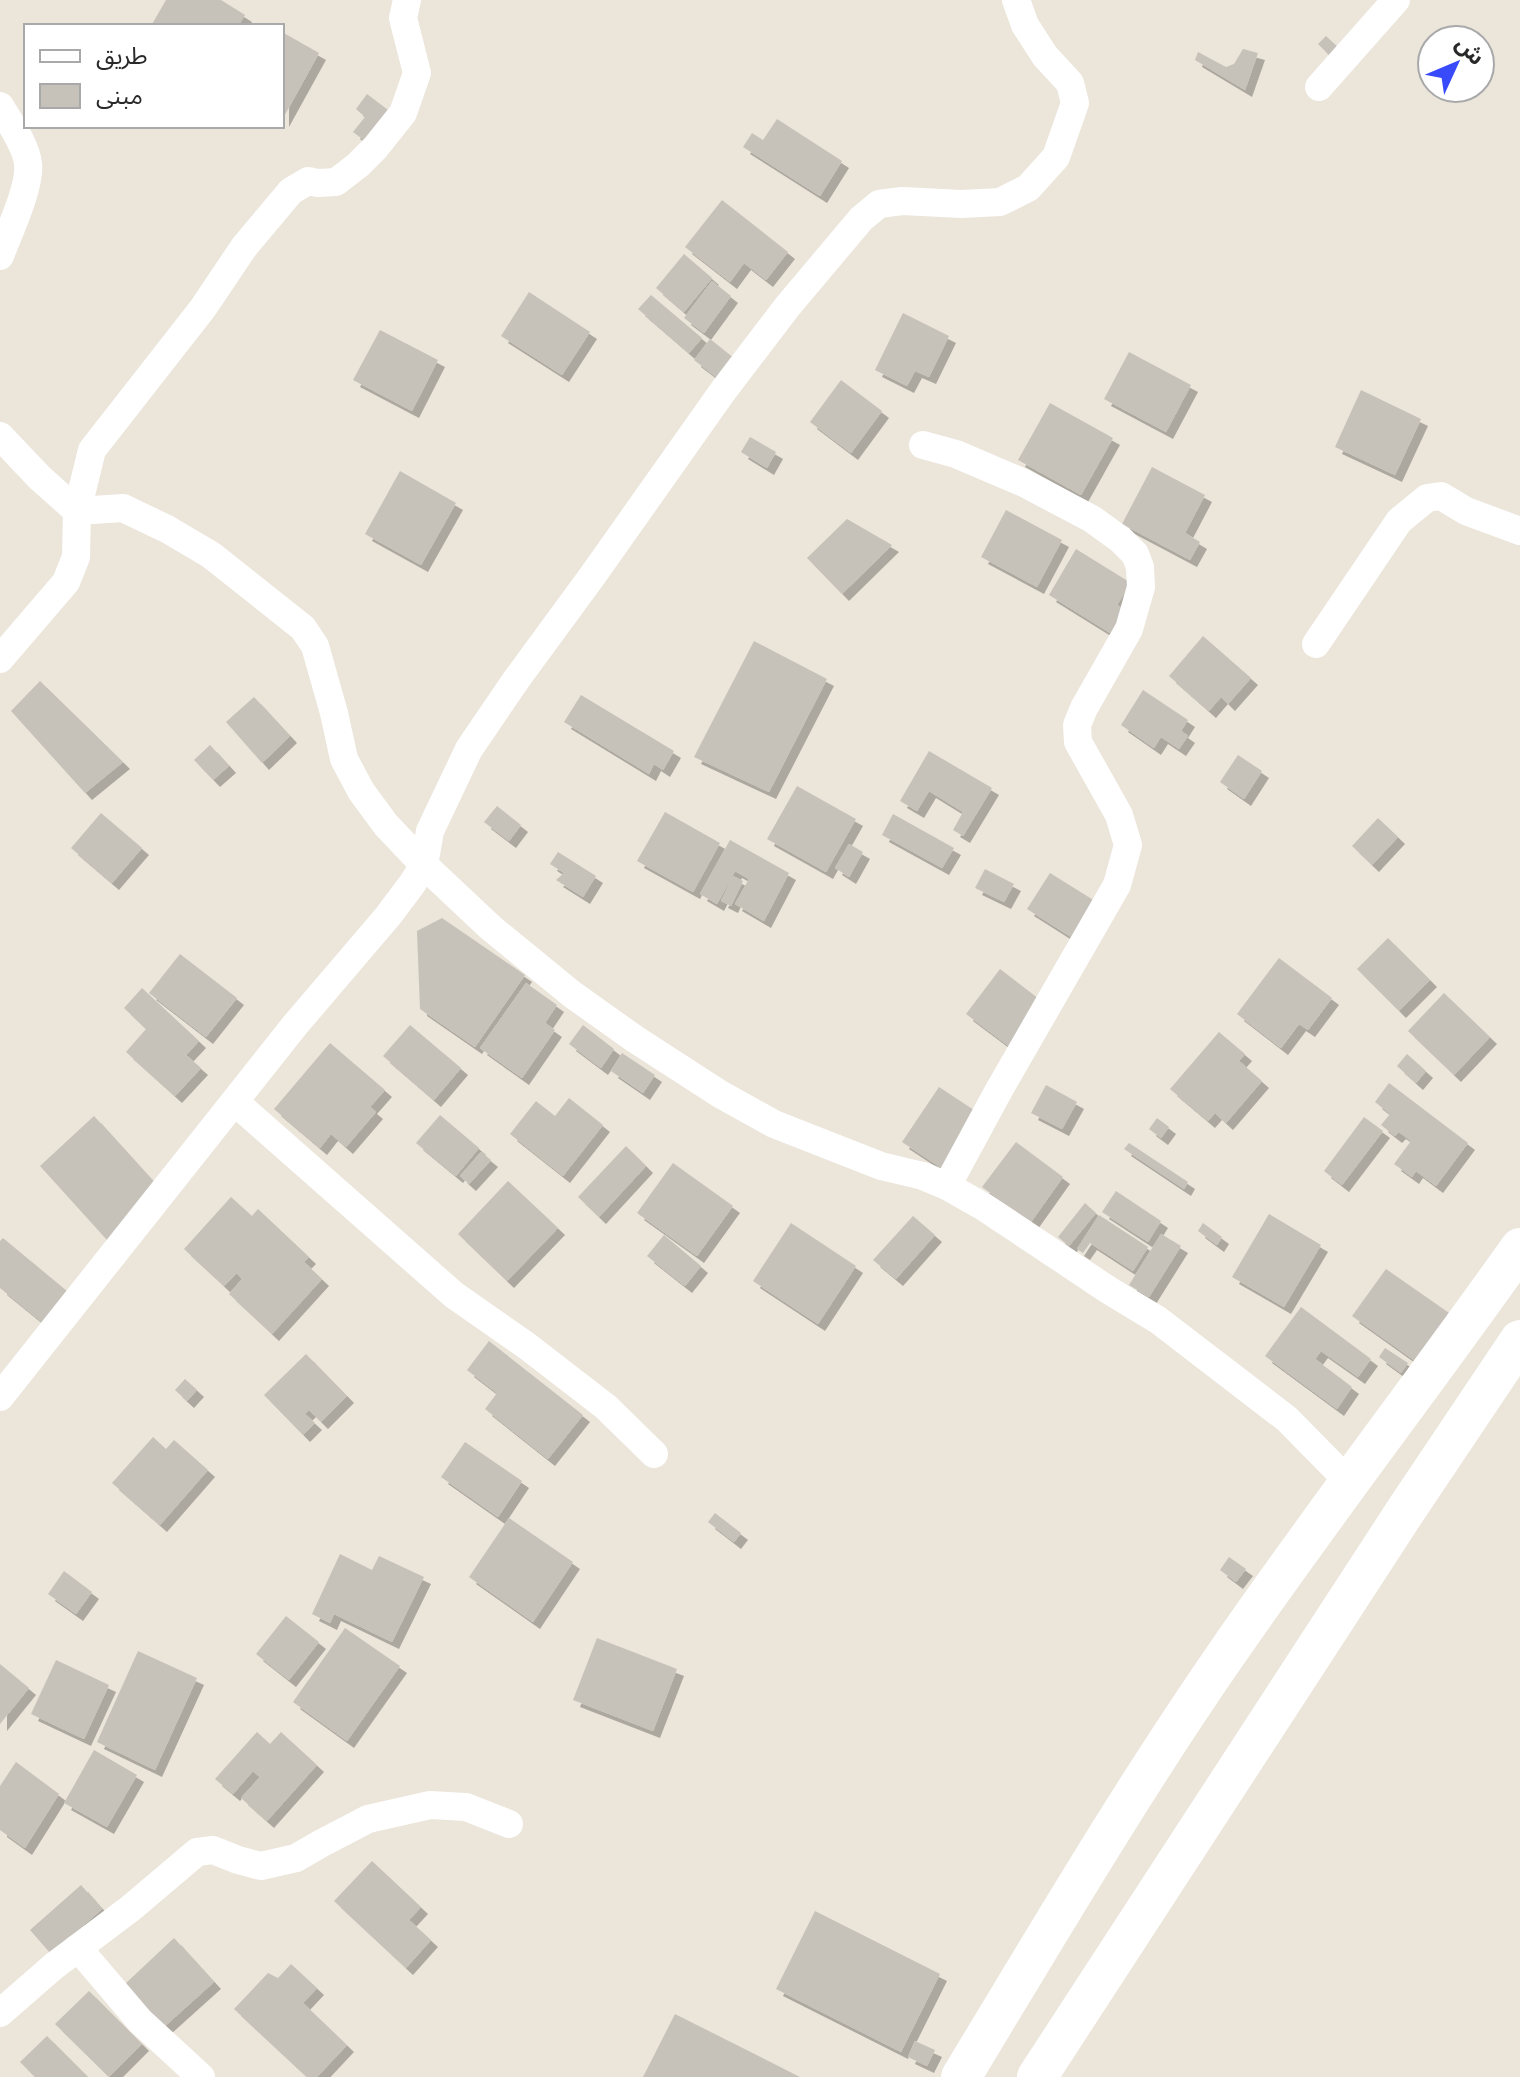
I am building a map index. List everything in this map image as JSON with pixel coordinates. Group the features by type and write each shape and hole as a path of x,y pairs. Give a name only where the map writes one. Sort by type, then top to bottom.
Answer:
{"main road":[{"path":"961,2077 1118,1818 1225,1656 1520,1248"},
{"path":"1037,2077 1520,1340"}],"street":[{"path":"0,659 66,582 76,557 77,511 92,450 203,308 244,247 291,191 308,181 336,182 367,157 403,113 417,73 403,18 407,0"},
{"path":"0,1397 295,1025 388,916 424,865 430,831 469,749 723,391 787,307 861,219 879,204 902,201 1000,202 1028,188 1056,157 1075,103 1070,83 1045,56 1025,25 1016,0"},
{"path":"1319,87 1396,0"},
{"path":"0,106 17,133 29,164 23,194 0,256"},
{"path":"0,436 77,511 123,508 167,529 211,555 303,628 315,646 344,759 361,791 386,825 491,928 573,995 720,1094 774,1124 881,1166 923,1176 984,1207 1158,1320 1287,1419 1349,1482"},
{"path":"923,445 956,454 1024,483 1092,519 1135,554 1140,567 1141,587 1129,629 1077,725 1078,742 1119,815 1128,845 1117,885 947,1186"},
{"path":"1316,644 1399,521 1427,498 1441,496 1466,511 1520,531"},
{"path":"235,1102 454,1295 606,1407 654,1454"},
{"path":"0,2013 197,1852 213,1850 261,1866 296,1858 368,1819 430,1805 466,1807 509,1824"},
{"path":"78,1948 140,2021 201,2077"}],"building":[{"path":"166,0 221,0 245,15 239,24 152,24"},
{"path":"284,33 319,53 284,116"},
{"path":"1326,36 1341,50 1333,59 1318,44"},
{"path":"1243,49 1258,53 1245,90 1195,60 1198,52 1226,67 1234,64"},
{"path":"367,94 392,113 369,144 353,132 365,117 356,109"},
{"path":"777,119 842,161 820,196 743,147 752,133 763,140"},
{"path":"722,200 788,252 766,280 744,263 730,282 685,247"},
{"path":"684,254 712,278 684,312 656,288"},
{"path":"712,281 731,296 704,333 684,318"},
{"path":"529,292 590,332 562,375 501,336"},
{"path":"651,295 702,338 689,353 638,309"},
{"path":"903,313 949,336 929,377 915,371 907,386 875,370"},
{"path":"380,330 438,360 412,411 353,380"},
{"path":"710,339 739,362 723,382 694,360"},
{"path":"1129,352 1191,385 1166,432 1104,399"},
{"path":"841,380 882,411 851,453 810,422"},
{"path":"1361,390 1421,419 1395,475 1335,447"},
{"path":"1050,403 1113,438 1081,495 1018,460"},
{"path":"750,437 776,452 767,468 741,452"},
{"path":"1152,467 1205,495 1185,533 1200,542 1190,560 1122,524"},
{"path":"400,471 456,503 421,565 365,534"},
{"path":"1006,510 1062,540 1037,587 981,557"},
{"path":"847,519 892,545 842,594 807,558"},
{"path":"1076,549 1131,583 1117,605 1129,612 1115,636 1049,595"},
{"path":"1203,636 1251,678 1228,704 1221,697 1209,711 1169,676"},
{"path":"754,641 827,679 769,792 694,757"},
{"path":"40,681 123,762 85,793 11,711"},
{"path":"1143,690 1188,720 1181,731 1188,736 1179,749 1161,737 1154,748 1121,725"},
{"path":"581,695 674,751 663,770 654,764 649,774 564,722"},
{"path":"254,697 290,736 262,763 226,722"},
{"path":"210,745 229,766 213,780 194,760"},
{"path":"929,751 992,788 963,836 953,830 963,812 929,791 917,811 900,801"},
{"path":"1238,755 1262,771 1244,799 1220,782"},
{"path":"797,786 856,819 826,872 767,839"},
{"path":"497,806 521,825 509,841 484,822"},
{"path":"665,812 720,843 693,892 637,861"},
{"path":"101,813 142,848 112,883 71,848"},
{"path":"893,814 954,848 942,868 882,835"},
{"path":"1378,818 1398,837 1372,865 1352,846"},
{"path":"730,840 789,873 764,921 735,904 749,879 735,871 717,904 700,894"},
{"path":"849,844 863,852 849,877 835,868"},
{"path":"558,852 596,876 583,897 556,880 564,873 550,864"},
{"path":"985,869 1014,884 1004,902 975,888"},
{"path":"1050,873 1103,906 1079,942 1027,909"},
{"path":"733,876 743,881 731,906 721,901"},
{"path":"442,918 525,975 475,1047 420,1009 417,931"},
{"path":"1388,938 1430,980 1399,1011 1357,969"},
{"path":"180,954 237,998 206,1037 149,993"},
{"path":"1279,958 1332,998 1308,1030 1299,1024 1281,1048 1237,1014"},
{"path":"1000,969 1047,1005 1014,1050 966,1014"},
{"path":"526,983 557,1005 545,1023 555,1030 522,1078 480,1048"},
{"path":"142,988 199,1041 186,1055 201,1068 175,1096 126,1052 146,1029 124,1008"},
{"path":"1444,993 1490,1037 1454,1075 1408,1031"},
{"path":"410,1025 461,1068 434,1100 383,1056"},
{"path":"583,1025 614,1049 601,1068 569,1044"},
{"path":"1219,1032 1245,1054 1239,1061 1262,1081 1226,1123 1215,1113 1208,1121 1170,1089"},
{"path":"330,1043 385,1090 370,1107 376,1112 346,1147 331,1134 320,1148 274,1109"},
{"path":"622,1053 655,1075 643,1093 611,1071"},
{"path":"1407,1054 1426,1071 1416,1083 1397,1066"},
{"path":"1389,1083 1468,1143 1436,1186 1416,1171 1412,1177 1394,1164 1411,1141 1399,1132 1395,1136 1381,1125 1390,1114 1375,1102"},
{"path":"1046,1085 1077,1102 1062,1129 1031,1113"},
{"path":"939,1087 983,1116 946,1171 902,1142"},
{"path":"569,1098 603,1125 563,1176 510,1134 536,1101 555,1116"},
{"path":"440,1115 479,1148 456,1176 416,1143"},
{"path":"94,1116 162,1191 107,1240 40,1166"},
{"path":"1364,1117 1383,1131 1342,1185 1324,1171"},
{"path":"1157,1118 1169,1127 1161,1138 1149,1129"},
{"path":"1016,1142 1063,1177 1031,1222 982,1187"},
{"path":"1129,1143 1188,1182 1184,1189 1124,1149"},
{"path":"626,1146 646,1166 599,1217 578,1197"},
{"path":"481,1152 491,1160 469,1184 460,1176"},
{"path":"673,1163 733,1206 697,1256 637,1213"},
{"path":"508,1181 558,1228 507,1281 458,1234"},
{"path":"1116,1191 1161,1221 1148,1242 1102,1212"},
{"path":"231,1197 252,1216 258,1209 309,1257 304,1262 322,1279 272,1334 229,1294 242,1279 237,1273 224,1286 184,1249"},
{"path":"1085,1203 1096,1213 1069,1246 1058,1237"},
{"path":"1269,1214 1321,1245 1284,1307 1232,1277"},
{"path":"1099,1215 1148,1247 1133,1271 1090,1243 1083,1253 1077,1249"},
{"path":"913,1216 935,1235 896,1279 873,1260"},
{"path":"791,1223 856,1266 818,1324 753,1281"},
{"path":"1203,1223 1222,1237 1217,1245 1198,1231"},
{"path":"1161,1234 1181,1246 1149,1297 1129,1285"},
{"path":"664,1235 701,1266 685,1286 647,1256"},
{"path":"3,1238 73,1296 48,1327 0,1288 0,1241"},
{"path":"1386,1269 1452,1315 1418,1363 1352,1316"},
{"path":"1301,1307 1371,1359 1358,1377 1321,1351 1315,1359 1352,1387 1337,1409 1265,1356"},
{"path":"489,1341 583,1415 548,1459 485,1409 497,1393 467,1370"},
{"path":"1385,1348 1408,1363 1401,1373 1379,1357"},
{"path":"306,1354 347,1396 321,1422 309,1410 305,1414 315,1423 303,1435 264,1395"},
{"path":"185,1379 197,1390 187,1401 175,1390"},
{"path":"153,1437 166,1449 174,1440 208,1470 160,1525 112,1483"},
{"path":"465,1442 522,1481 498,1517 441,1477"},
{"path":"715,1513 741,1533 734,1542 708,1522"},
{"path":"509,1518 573,1562 533,1622 469,1577"},
{"path":"340,1554 372,1570 379,1556 424,1577 392,1642 334,1614 330,1623 312,1614"},
{"path":"1229,1557 1246,1569 1236,1582 1220,1570"},
{"path":"64,1571 92,1592 76,1614 48,1594"},
{"path":"286,1616 319,1642 289,1680 256,1654"},
{"path":"345,1628 400,1666 347,1741 293,1702"},
{"path":"597,1638 677,1669 653,1731 573,1700"},
{"path":"138,1651 197,1678 155,1770 97,1742"},
{"path":"56,1660 109,1685 84,1739 31,1714"},
{"path":"0,1664 29,1688 0,1724"},
{"path":"257,1732 270,1744 281,1732 317,1765 267,1821 241,1798 260,1777 253,1771 233,1794 215,1779"},
{"path":"94,1750 137,1775 107,1827 64,1803"},
{"path":"16,1762 59,1794 25,1848 0,1830 0,1786"},
{"path":"372,1861 421,1907 409,1920 431,1940 406,1968 334,1901"},
{"path":"81,1885 102,1909 51,1954 30,1930"},
{"path":"815,1911 940,1974 901,2052 776,1989"},
{"path":"174,1938 214,1982 164,2027 125,1984"},
{"path":"291,1964 317,1988 303,2003 347,2045 317,2077 307,2077 234,2009 268,1973 278,1978"},
{"path":"89,1991 142,2044 109,2077 55,2024"},
{"path":"675,2014 800,2077 643,2077"},
{"path":"47,2036 88,2077 35,2077 20,2062"},
{"path":"915,2041 935,2050 927,2066 908,2057"}]}
